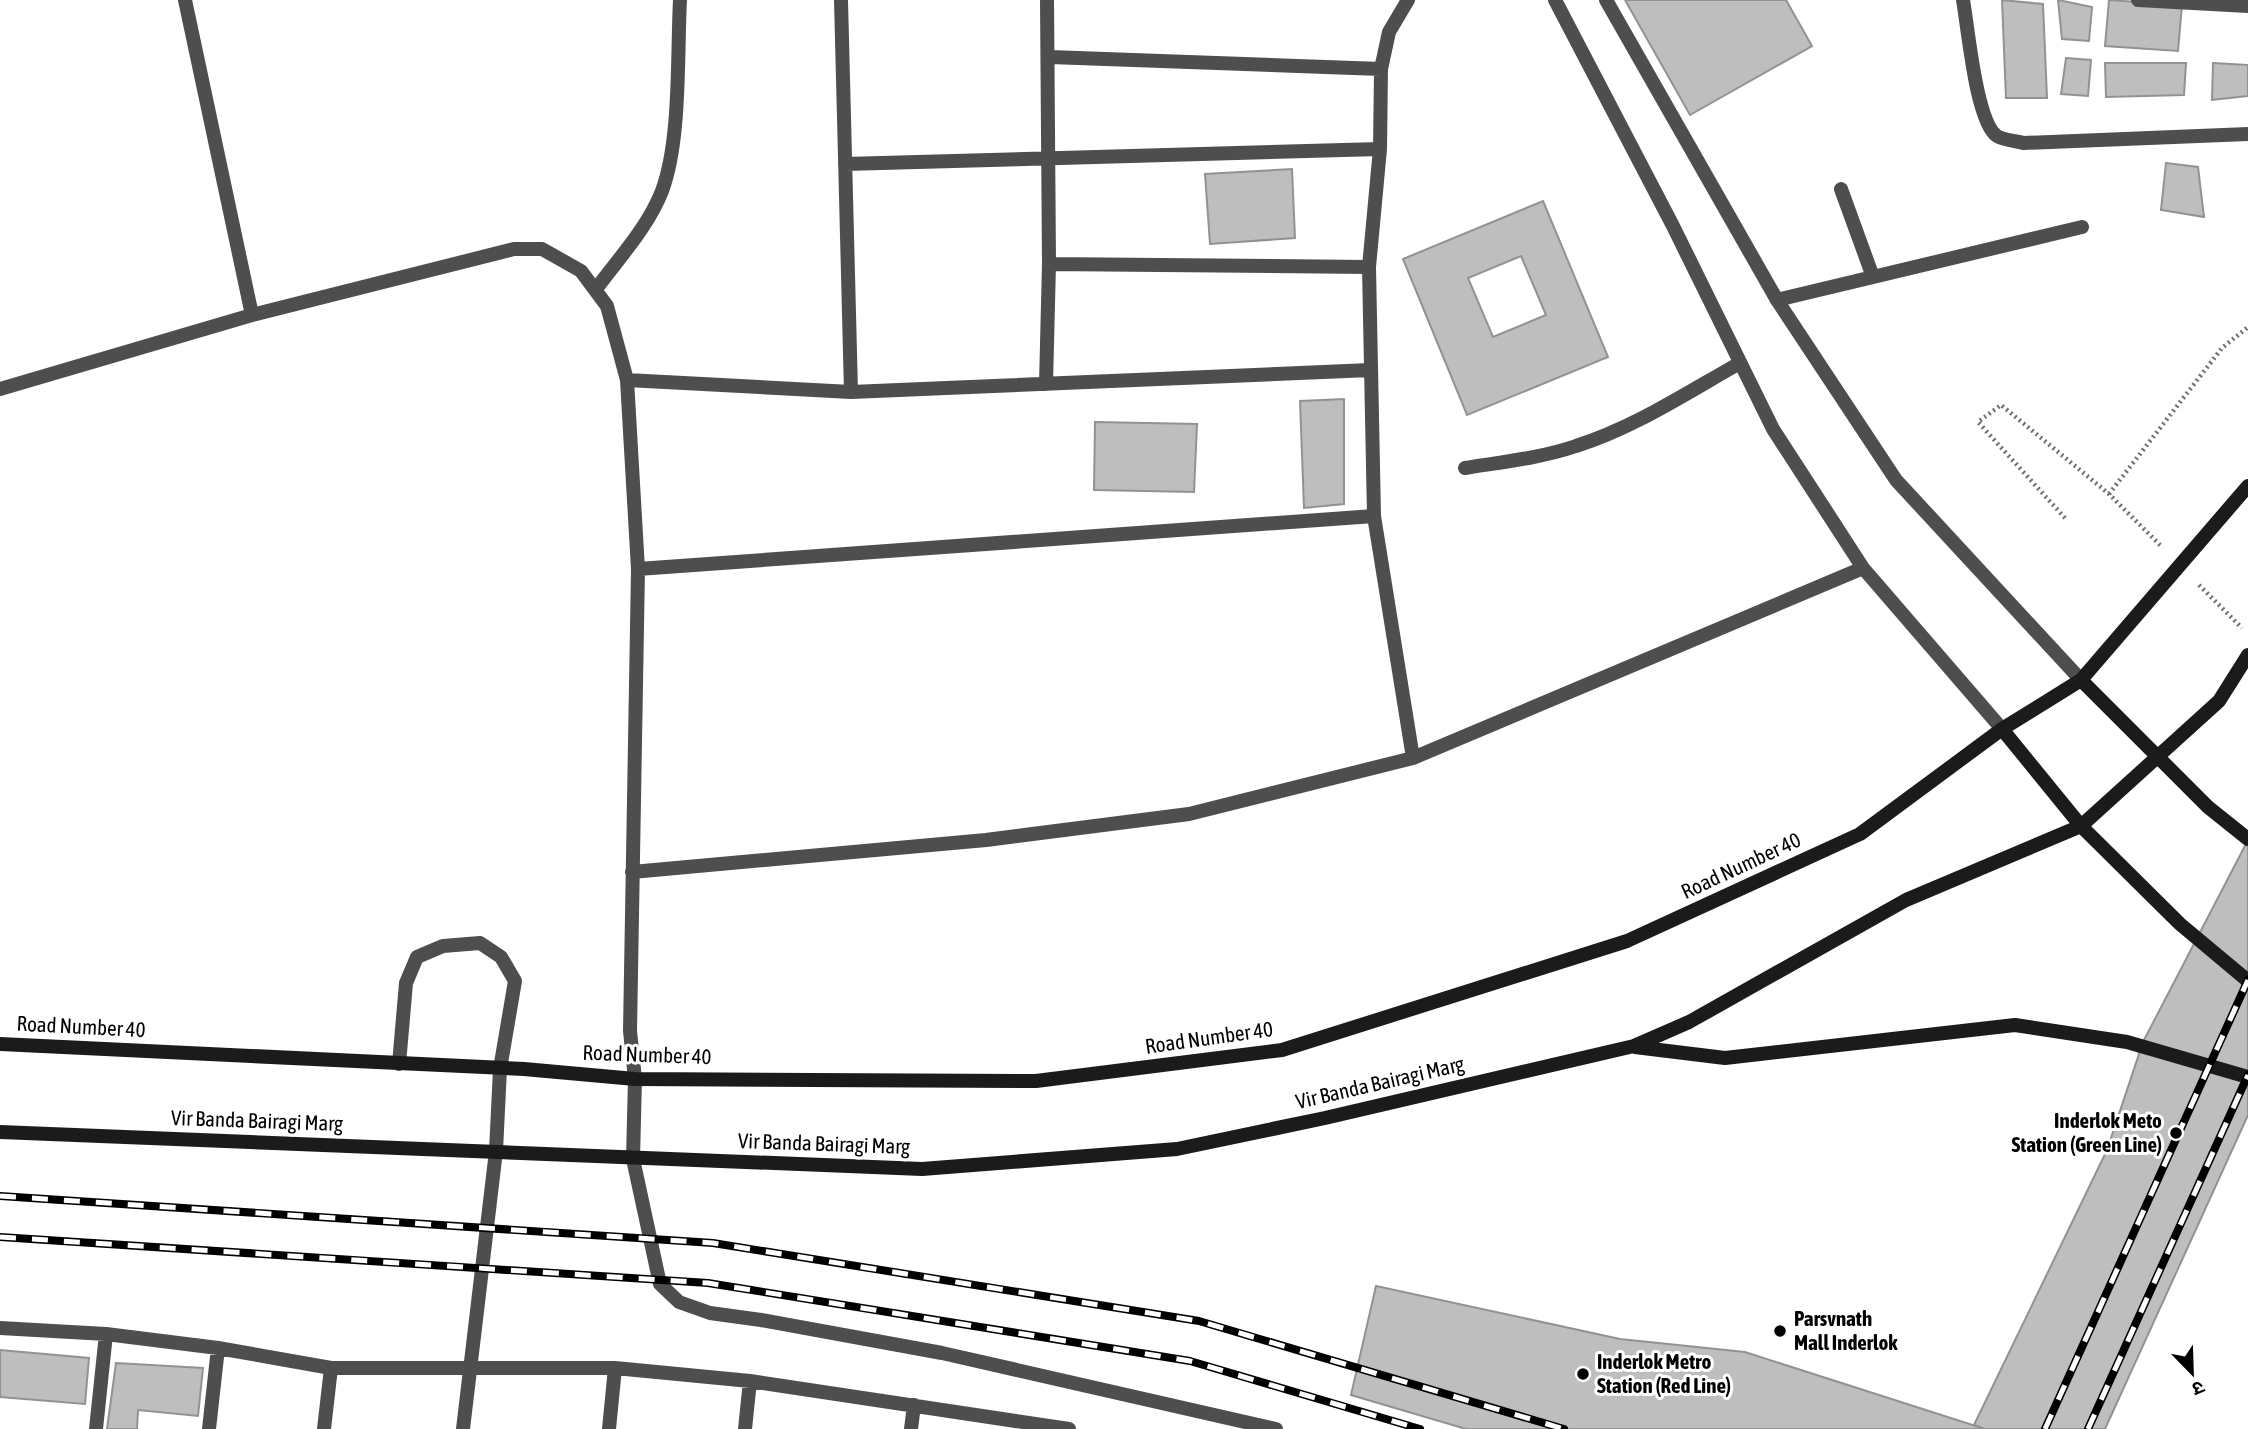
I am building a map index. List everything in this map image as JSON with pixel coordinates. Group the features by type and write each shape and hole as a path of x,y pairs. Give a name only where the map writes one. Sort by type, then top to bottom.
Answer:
{"main road":[{"name":"Road Number 40","path":"0,1044 500,1069 635,1079 1036,1081 1282,1050 1627,941 1860,834 2002,729 2081,680 2248,486"},
{"path":"1634,1046 1689,1022 1906,900 2081,826 2218,701 2248,655"},
{"path":"2081,680 2208,807 2248,839"},
{"path":"2002,729 2081,826 2180,923 2248,981"},
{"path":"1634,1046 1725,1058 2015,1025 2127,1042 2248,1077"},
{"name":"Vir Banda Bairagi Marg","path":"0,1132 922,1169 1177,1149 1634,1046"}],"street":[{"path":"185,0 252,315"},
{"path":"596,289 641,229 662,191 672,141 680,0"},
{"path":"841,0 851,392"},
{"path":"1045,384 1049,264 1050,57 1047,0"},
{"path":"1408,0 1389,32 1381,69 1380,149 1369,267 1374,516 1413,758"},
{"path":"1555,0 1673,226 1773,429 1863,568 2002,729"},
{"path":"1606,0 1777,300 1896,480 2081,680"},
{"path":"1963,0 1986,123 1997,136 2023,144 2248,134"},
{"path":"2138,0 2248,6"},
{"path":"1050,57 1381,69"},
{"path":"845,164 1380,149"},
{"path":"1840,189 1873,277"},
{"path":"1777,300 2082,227"},
{"path":"0,389 252,315 514,249 542,249 581,271 607,306 618,337 627,380 638,569 630,1031 635,1079 633,1159 660,1284 680,1302 710,1314 761,1320 942,1353 1276,1429"},
{"path":"1049,264 1369,267"},
{"path":"1465,468 1556,453 1581,445 1630,423 1740,363"},
{"path":"627,380 851,392 1370,370"},
{"path":"638,569 1374,516"},
{"path":"632,872 986,840 1189,814 1413,758 1863,568"},
{"path":"398,1064 406,983 417,957 443,946 480,943 501,957 514,981 500,1069 496,1151 463,1429"},
{"path":"0,1328 106,1334 218,1348 331,1368 615,1368 750,1381 1069,1429"},
{"path":"96,1429 106,1334"},
{"path":"209,1429 218,1348"},
{"path":"324,1429 331,1368"},
{"path":"609,1429 615,1368"},
{"path":"745,1429 750,1381"},
{"path":"911,1429 914,1405"}],"path":[{"path":"2065,518 1978,422 2001,405 2109,494 2222,348 2248,327"}],"building":[{"path":"1625,0 1786,0 1812,46 1690,115"},
{"path":"2002,0 2043,4 2047,98 2006,98"},
{"path":"2058,0 2092,7 2089,41 2062,39"},
{"path":"2109,0 2182,5 2178,51 2105,46"},
{"path":"2066,58 2091,60 2088,96 2061,94"},
{"path":"2105,63 2186,63 2184,95 2106,97"},
{"path":"2213,63 2248,65 2248,96 2212,100"},
{"path":"2166,163 2198,167 2204,217 2161,210"},
{"path":"1292,169 1295,238 1210,244 1205,174"},
{"path":"1543,201 1608,357 1467,415 1403,259","holes":["1521,256 1546,315 1493,337 1468,278"]},
{"path":"1344,399 1344,504 1304,508 1300,401"},
{"path":"1095,422 1197,424 1194,492 1094,490"},
{"name":"Inderlok Meto Station (Green Line)","path":"2248,840 2248,1115 2105,1429 1985,1429 1974,1425 2107,1150 2143,1042"},
{"name":"Inderlok Metro Station (Red Line)","path":"1376,1286 1620,1339 1745,1352 1985,1429 1466,1429 1351,1395"},
{"path":"0,1350 89,1358 85,1404 0,1397"},
{"path":"116,1363 203,1368 198,1416 138,1410 137,1429 107,1429"}],"railway":[{"path":"2045,1429 2248,980"},
{"path":"2088,1429 2248,1075"},
{"path":"0,1196 713,1243 1199,1321 1564,1429"},
{"path":"0,1237 708,1283 1190,1361 1420,1429"}],"place":[{"name":"Inderlok Meto Station (Green Line)","path":"2176,1133"},
{"name":"Parsvnath Mall Inderlok","path":"1780,1331"},
{"name":"Inderlok Metro Station (Red Line)","path":"1583,1374"}]}
